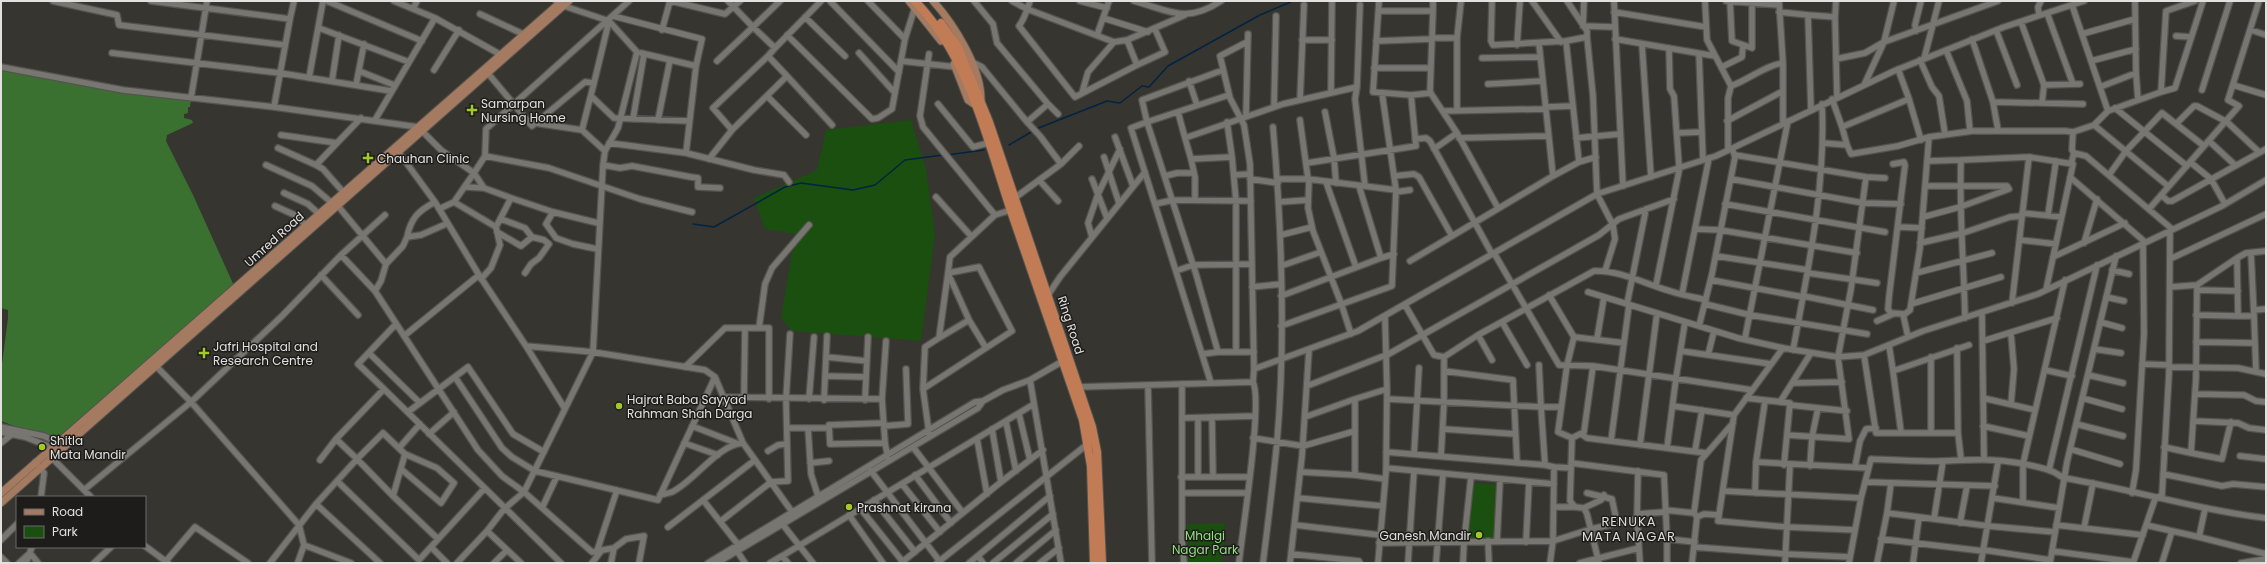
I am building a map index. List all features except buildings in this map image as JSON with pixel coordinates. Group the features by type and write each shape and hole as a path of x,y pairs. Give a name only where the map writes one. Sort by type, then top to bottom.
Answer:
{"highway":[{"path":"922,1 937,18 958,47 977,102"},
{"path":"915,4 936,25 958,59 977,102"},
{"name":"Ring Road","path":"977,102 988,143 1063,361 1075,388"},
{"name":"Ring Road","path":"977,102 1016,197 1048,295 1092,441 1102,563"},
{"name":"Ring Road","path":"1092,441 1094,563"}],"main road":[{"path":"909,1 915,4 948,49 968,100 977,102 981,92 971,62 958,35 933,1"},
{"path":"503,56 562,3"},
{"name":"Umred Road","path":"1,492 37,465 46,452 55,444 99,411 212,312 319,214 335,204 344,193 397,150 486,72 523,34 562,3"},
{"path":"1,503 19,487 37,465 52,458 99,411 155,365 212,312 266,270 335,204 397,150"},
{"path":"14,481 19,487"}],"street":[{"path":"54,1 118,15 119,25 285,45"},
{"path":"151,1 290,19"},
{"path":"191,98 207,1"},
{"path":"274,107 294,1"},
{"path":"310,78 323,1"},
{"path":"327,1 422,41"},
{"path":"394,1 460,30 503,56"},
{"path":"414,9 417,1"},
{"path":"439,209 454,202 466,187 485,156 486,129 609,21 629,1"},
{"path":"662,30 670,1 725,14 740,1"},
{"path":"728,1 775,48"},
{"path":"717,61 780,1"},
{"path":"732,130 713,108 768,56 786,35 821,1"},
{"path":"830,1 899,72"},
{"path":"868,1 905,39"},
{"path":"974,1 993,24 997,43 1058,114"},
{"path":"1012,1 1027,9 1114,42 1127,40 1185,15 1206,11 1221,1"},
{"path":"1030,1 1025,19 1019,26 1075,97 1165,52 1155,29"},
{"path":"1080,1 1107,8"},
{"path":"1097,35 1109,1"},
{"path":"1134,1 1185,15"},
{"path":"1331,92 1332,1"},
{"path":"1379,1 1373,92 1411,95 1431,93"},
{"path":"1433,1 1430,68 1431,93 1458,136 1498,208"},
{"path":"1457,110 1457,38 1461,1"},
{"path":"1492,1 1491,41 1493,45 1563,42 1587,37"},
{"path":"1517,45 1520,1"},
{"path":"1532,1 1563,42 1573,106 1579,162"},
{"path":"1567,1 1587,31 1595,136 1597,194 1613,225 1614,239 1606,271"},
{"path":"1583,26 1584,1"},
{"path":"1614,1 1614,27 1623,186"},
{"path":"1699,326 1716,256 1731,179 1734,155 1730,149 1727,121 1728,98 1731,86 1707,40 1704,1"},
{"path":"1726,1 1779,3 1783,63 1783,91 1786,122 1771,212 1745,338"},
{"path":"1730,1 1732,41 1752,48 1752,3"},
{"path":"1836,1 1834,98 1847,145 1851,154 1898,146 1929,137 1970,131 1998,130 2074,132 2094,125 2108,111 2175,88 2203,1"},
{"path":"1865,84 1884,42 1894,1"},
{"path":"1916,31 1915,25 1921,1"},
{"path":"1940,1 1922,59 1932,87 1939,96 1945,134"},
{"path":"1836,59 1865,53 1884,42 1998,1"},
{"path":"2040,15 2038,7 2041,1"},
{"path":"1254,369 1351,334 1405,305 1597,194 1680,166 1706,159 1898,69 1996,30 2084,1"},
{"path":"2135,1 2138,100"},
{"path":"2161,92 2166,11 2195,1"},
{"path":"2202,90 2230,1"},
{"path":"2149,209 2239,106 2228,100 2259,1"},
{"path":"562,3 609,21 637,52 696,66"},
{"path":"786,35 872,119 878,118 892,109 905,39 915,4"},
{"path":"1300,100 1304,5"},
{"path":"1360,5 1357,87 1355,99 1362,154 1362,186 1381,258"},
{"path":"2072,5 2108,111"},
{"path":"1379,11 1433,11"},
{"path":"1614,12 1706,28"},
{"path":"1779,12 1835,17"},
{"path":"2047,13 2073,84"},
{"path":"480,14 523,34"},
{"path":"1808,15 1811,110"},
{"path":"613,16 662,30 702,39 696,66 686,153"},
{"path":"1274,107 1276,16"},
{"path":"805,17 845,56"},
{"path":"375,120 394,85 435,18"},
{"path":"1104,18 1148,32"},
{"path":"2082,34 2135,19"},
{"path":"582,130 609,21"},
{"path":"2021,22 2044,85 2042,103"},
{"path":"1583,26 1614,27"},
{"path":"319,28 409,62"},
{"path":"434,70 460,30"},
{"path":"1996,30 2017,85"},
{"path":"2251,30 2266,35"},
{"path":"1246,116 1248,34"},
{"path":"332,82 339,35"},
{"path":"2176,36 2191,37"},
{"path":"1376,41 1457,38"},
{"path":"1615,39 1642,45 1715,56"},
{"path":"1127,40 1137,65"},
{"path":"1302,40 1332,40"},
{"path":"1972,40 1993,102 1998,130"},
{"path":"1082,93 1088,72 1114,42"},
{"path":"1239,563 1253,438 1256,387 1253,382 1254,352 1251,201 1250,177 1244,125 1229,95 1220,56 1247,42"},
{"path":"356,85 364,44"},
{"path":"1539,44 1552,176"},
{"path":"1642,45 1650,177"},
{"path":"1722,67 1742,57 1743,45"},
{"path":"1656,285 1680,166 1674,96 1670,89 1669,48"},
{"path":"2091,61 2136,49"},
{"path":"1946,50 1967,100 1970,131"},
{"path":"457,563 487,531 504,509 524,492 593,352 598,223 605,151 618,128 637,52"},
{"path":"112,53 280,73 391,91"},
{"path":"859,53 895,93"},
{"path":"633,119 644,54"},
{"path":"929,54 921,122 995,215"},
{"path":"1682,294 1695,229 1706,159 1702,132 1699,54"},
{"path":"768,56 832,125"},
{"path":"1482,58 1540,57"},
{"path":"658,120 670,60"},
{"path":"901,61 956,67"},
{"path":"971,62 982,67 1060,164"},
{"path":"1731,86 1745,81 1776,64 1783,63"},
{"path":"1,67 123,90 361,118 420,129 441,150 462,163 474,173 484,188"},
{"path":"1374,68 1430,68"},
{"path":"1898,69 1909,99 1921,140"},
{"path":"1218,352 1173,200 1147,122 1142,100 1189,81 1223,70"},
{"path":"359,71 394,85"},
{"path":"486,72 532,126 586,82 594,83"},
{"path":"2100,87 2136,73"},
{"path":"709,159 732,130 787,76"},
{"path":"1189,81 1197,105"},
{"path":"1488,84 1542,81"},
{"path":"2044,85 2080,84"},
{"path":"2233,85 2266,95"},
{"path":"1185,138 1227,122 1274,107 1331,92 1357,87"},
{"path":"1727,121 1783,91"},
{"path":"1281,326 1341,303 1392,286 1396,191 1382,93"},
{"path":"1212,383 1131,128 1229,95"},
{"path":"1306,163 1416,146 1411,95"},
{"path":"591,96 614,118 689,121"},
{"path":"767,96 806,135"},
{"path":"1842,127 1909,99"},
{"path":"1993,102 2083,104"},
{"path":"938,104 973,147 988,143"},
{"path":"1027,122 1048,104"},
{"path":"1793,350 1808,271 1819,194 1823,142 1822,104"},
{"path":"2176,124 2196,105 2226,122 2260,152"},
{"path":"1443,111 1573,106"},
{"path":"2115,108 2144,131 2211,179 2225,204"},
{"path":"1178,112 1194,173 1195,200"},
{"path":"1325,112 1334,158 1336,183"},
{"path":"2110,175 2126,151 2162,113 2204,146"},
{"path":"316,165 361,118"},
{"path":"1300,120 1308,179 1308,200 1312,227 1341,303 1351,334"},
{"path":"1227,122 1236,201 1236,352"},
{"path":"535,123 582,130 605,151"},
{"path":"2094,125 2168,186"},
{"path":"1263,563 1277,442 1281,359 1280,202 1273,127"},
{"path":"1677,133 1702,132"},
{"path":"2046,290 2070,177 2074,153 2072,150 2074,132"},
{"path":"1576,138 1620,134"},
{"path":"281,135 337,143"},
{"path":"1434,149 1458,136 1548,136"},
{"path":"1115,137 1133,186"},
{"path":"1877,321 1893,314 1908,313 1911,304 1922,228 1929,137"},
{"path":"1415,139 1428,139 1493,254 1513,285 1559,365 1593,366 1752,390"},
{"path":"2209,141 2235,165"},
{"path":"1823,142 1847,145"},
{"path":"609,143 686,153 784,175 789,182"},
{"path":"1016,197 1060,164 1079,146"},
{"path":"278,148 323,169 344,193"},
{"path":"2161,195 2168,202 2172,201 2266,149"},
{"path":"397,150 439,209 446,224 526,346 565,409"},
{"path":"1092,237 1088,223 1108,171 1120,150"},
{"path":"2052,551 2133,563 2155,499 2162,495 2169,366 2171,230 2110,175 2086,156 2074,153"},
{"path":"1734,155 1866,177 1885,178"},
{"path":"485,156 549,168 640,199 692,212"},
{"path":"1410,261 1552,176 1579,162 1596,156"},
{"path":"1104,157 1119,203"},
{"path":"1191,159 1232,157"},
{"path":"1927,161 2029,157 2071,164"},
{"path":"2012,303 2029,157"},
{"path":"1961,160 1960,207 1963,233 1965,318"},
{"path":"2048,216 2056,161"},
{"path":"1893,164 1904,162 1901,204 1888,309 1893,314"},
{"path":"266,165 312,186 335,204 386,264"},
{"path":"603,165 620,168 632,166 698,178 698,187 720,188"},
{"path":"1048,295 1060,277 1145,172"},
{"path":"1165,176 1177,172 1194,173"},
{"path":"1394,176 1414,174 1419,177 1452,236"},
{"path":"1234,175 1278,181 1308,179 1396,191 1410,190"},
{"path":"1849,439 1838,357 1857,253 1866,177"},
{"path":"2070,177 2125,223 2144,242 2142,364 2136,470 2132,493"},
{"path":"1092,179 1107,218"},
{"path":"1731,179 1864,203 1901,204"},
{"path":"1039,180 1058,201"},
{"path":"1588,292 1699,326 1783,348 1838,357 1864,355 1908,337 2012,303 2046,290 2225,204 2266,180"},
{"path":"1326,182 1356,267"},
{"path":"1923,217 1960,207 2009,189 2007,186 1925,186"},
{"path":"466,187 484,188 553,212 598,223"},
{"path":"284,193 308,204 319,214"},
{"path":"936,197 971,236"},
{"path":"404,336 491,268 500,245 496,229 510,198"},
{"path":"1307,386 1386,355 1513,285 1599,235 1619,219 1674,199"},
{"path":"2084,243 2096,199"},
{"path":"1155,204 1173,200 1251,201"},
{"path":"1280,202 1308,200"},
{"path":"375,291 382,281 386,264 403,246 408,237 410,222 419,210 434,202"},
{"path":"454,202 521,246 532,237"},
{"path":"1725,204 1885,232"},
{"path":"275,206 297,216 306,226"},
{"path":"1611,441 1628,305 1646,209"},
{"path":"939,338 950,257 995,215 1011,210"},
{"path":"553,212 546,224 556,238 573,244 597,249"},
{"path":"1920,243 1963,233 2022,214 2061,217"},
{"path":"2170,259 2266,214"},
{"path":"84,490 190,402 282,316 321,274 385,215"},
{"path":"501,219 525,228 532,237 544,240 548,244 540,258 531,264 525,273"},
{"path":"2053,257 2125,223"},
{"path":"408,237 421,235 446,224"},
{"path":"759,328 765,284 772,268 809,226"},
{"path":"1898,226 1922,228"},
{"path":"1281,235 1312,227"},
{"path":"1695,229 1720,230 1857,253"},
{"path":"2020,240 2056,244"},
{"path":"2197,288 2237,258 2251,253 2266,251"},
{"path":"1281,266 1321,252"},
{"path":"1916,273 1992,253"},
{"path":"2251,253 2256,372"},
{"path":"1281,296 1394,254"},
{"path":"341,255 375,291 478,450 502,476 524,492 592,552 614,548 626,539 644,536 639,563"},
{"path":"1716,256 1877,283"},
{"path":"1881,539 1984,551 2050,561 2070,448 2116,256"},
{"path":"2237,258 2238,316"},
{"path":"1176,271 1193,265 1252,264"},
{"path":"2049,470 2097,265"},
{"path":"923,389 1012,331 979,267 948,273"},
{"path":"2112,270 2129,274"},
{"path":"1405,305 1421,336 1434,355 1444,357 1478,335 1549,295 1594,272 1606,271 1656,285 1668,291 1750,315 1867,334"},
{"path":"948,273 969,320 986,348"},
{"path":"321,274 358,315"},
{"path":"1911,304 1965,286 2001,277"},
{"path":"1711,280 1756,290 1873,310"},
{"path":"2023,501 2023,464 2065,280"},
{"path":"1252,287 1281,284"},
{"path":"2170,287 2238,291"},
{"path":"2191,453 2196,368 2197,288"},
{"path":"1549,295 1574,337 1567,365 1558,432 1572,438 1584,432 1593,366"},
{"path":"1597,339 1604,297"},
{"path":"2106,297 2124,302"},
{"path":"2196,316 2238,316 2266,309"},
{"path":"1640,445 1657,313"},
{"path":"1982,313 1984,459"},
{"path":"1903,314 1908,337"},
{"path":"1370,563 1378,562 1386,468 1387,389 1385,316"},
{"path":"1983,341 2011,334 2057,318"},
{"path":"929,438 923,389 925,347 969,320"},
{"path":"1502,322 1527,365"},
{"path":"1668,448 1676,378 1686,322"},
{"path":"2100,322 2122,328"},
{"path":"396,324 370,354 358,364 504,509 561,563"},
{"path":"685,367 725,328 769,328 769,399"},
{"path":"744,397 745,328"},
{"path":"1708,355 1714,330"},
{"path":"720,521 771,482 788,481 786,399 790,334"},
{"path":"2011,334 2014,369 2011,404"},
{"path":"1478,335 1492,360"},
{"path":"824,400 827,336"},
{"path":"809,399 814,337"},
{"path":"865,400 868,337"},
{"path":"1574,337 1624,343"},
{"path":"886,341 882,400 885,443 888,458"},
{"path":"2196,342 2255,343"},
{"path":"1889,345 1901,432"},
{"path":"1893,371 1969,345"},
{"path":"526,346 593,352 705,370 715,377 743,443 794,514"},
{"path":"1783,348 1734,415 1718,521 1787,527 1855,530"},
{"path":"1957,348 1958,433 1961,459"},
{"path":"2094,349 2121,353"},
{"path":"1290,563 1301,472 1309,350"},
{"path":"1681,350 1771,364"},
{"path":"1203,354 1218,352 1254,352"},
{"path":"1780,402 1811,352"},
{"path":"370,354 420,403"},
{"path":"1864,355 1876,433 1958,433"},
{"path":"1441,456 1444,402 1444,357"},
{"path":"1931,357 1931,432"},
{"path":"826,358 867,361"},
{"path":"717,563 794,514 871,471 928,431 975,402 1030,380 1063,361"},
{"path":"2142,364 2196,368 2238,368 2266,374"},
{"path":"155,365 190,402 299,525 304,545 299,563"},
{"path":"1539,365 1545,465"},
{"path":"408,412 468,367 513,434 544,452"},
{"path":"1414,454 1419,368"},
{"path":"786,428 829,428 829,425 908,424 906,369"},
{"path":"2045,370 2072,376"},
{"path":"1444,371 1511,379 1517,462"},
{"path":"2088,375 2123,383"},
{"path":"825,376 866,377"},
{"path":"455,377 502,448 512,457 535,471 658,500 715,377"},
{"path":"1030,380 1062,563"},
{"path":"1075,388 1253,382"},
{"path":"1792,383 1842,382"},
{"path":"1182,384 1181,478 1184,563"},
{"path":"1148,385 1152,563"},
{"path":"320,460 336,439 384,389"},
{"path":"1305,417 1387,389"},
{"path":"2195,394 2244,395 2256,401 2266,402"},
{"path":"723,397 882,400"},
{"path":"1746,398 1790,403 1790,405 1846,411"},
{"path":"1984,398 2035,410"},
{"path":"2082,398 2122,409"},
{"path":"1355,399 1355,475"},
{"path":"1387,399 1561,407"},
{"path":"794,514 818,496 888,458 929,438 978,408 983,400"},
{"path":"1755,493 1756,462 1765,401"},
{"path":"770,563 1034,404"},
{"path":"1785,563 1790,495 1787,465 1787,435 1790,405"},
{"path":"1673,406 1734,415"},
{"path":"1810,466 1812,437 1818,408"},
{"path":"1695,452 1702,410"},
{"path":"429,434 454,412"},
{"path":"1019,414 1030,460"},
{"path":"1182,418 1255,416"},
{"path":"950,417 953,423"},
{"path":"1212,417 1213,476"},
{"path":"1198,418 1198,476"},
{"path":"2193,421 2241,423 2249,428 2266,430"},
{"path":"1006,422 1016,471"},
{"path":"2164,447 2222,459 2231,422"},
{"path":"1692,563 1701,460 1733,423"},
{"path":"399,448 420,424"},
{"path":"2076,424 2123,436"},
{"path":"692,426 736,444"},
{"path":"1983,426 2029,436"},
{"path":"1,427 33,433 62,449"},
{"path":"808,428 810,463 818,496"},
{"path":"829,428 830,444 885,443"},
{"path":"1855,467 1860,441 1865,430 1876,428"},
{"path":"992,429 1001,482"},
{"path":"1443,429 1515,434"},
{"path":"1253,438 1303,446 1355,431"},
{"path":"1,432 55,444"},
{"path":"270,563 316,504 383,433 405,454 437,468 454,483 441,503 401,469"},
{"path":"1,443 11,434"},
{"path":"1581,434 1587,438 1706,453"},
{"path":"1787,435 1860,441"},
{"path":"1572,438 1570,501 1575,507"},
{"path":"336,439 438,539"},
{"path":"977,439 987,494"},
{"path":"871,471 939,562 1092,441"},
{"path":"684,443 718,455"},
{"path":"660,494 672,492 718,455 736,444 743,443"},
{"path":"768,451 778,445 786,444"},
{"path":"912,447 926,468 963,513"},
{"path":"2070,448 2120,464"},
{"path":"860,508 902,562 1042,450"},
{"path":"46,452 90,496"},
{"path":"1386,452 1517,462 1554,467 1571,465 1664,475 1667,563"},
{"path":"393,496 405,454"},
{"path":"2240,456 2266,459"},
{"path":"1667,539 1694,545 1850,560 1861,498 1871,458 1943,461 1961,459 1993,459 1998,462 2023,464 2049,470 2064,478 2068,477 2155,499 2205,509 2266,518"},
{"path":"668,527 755,460"},
{"path":"1934,519 1943,461"},
{"path":"810,463 830,462"},
{"path":"1756,462 1787,465 1868,468"},
{"path":"1981,563 1998,462"},
{"path":"37,465 44,473 41,496"},
{"path":"1550,563 1553,541 1554,467"},
{"path":"1386,468 1554,484"},
{"path":"1408,563 1408,544 1414,471"},
{"path":"1638,471 1637,517 1640,563"},
{"path":"1301,472 1355,475 1385,479"},
{"path":"1436,563 1436,543 1443,474"},
{"path":"2163,474 2222,486 2234,484 2266,487"},
{"path":"915,475 951,523"},
{"path":"542,508 557,476"},
{"path":"1181,478 1198,476 1248,477"},
{"path":"1463,563 1471,477"},
{"path":"1497,541 1500,480"},
{"path":"337,481 418,561 484,489"},
{"path":"1526,542 1528,482"},
{"path":"1865,482 1995,486"},
{"path":"1877,563 1887,514 1891,483"},
{"path":"2084,528 2094,483"},
{"path":"902,484 940,532"},
{"path":"1960,523 1966,486"},
{"path":"592,563 599,551 617,490"},
{"path":"1723,492 1861,498"},
{"path":"1182,493 1246,493"},
{"path":"1587,493 1604,495 1612,499 1617,523"},
{"path":"1554,507 1584,508 1601,500 1604,495"},
{"path":"969,563 1050,496"},
{"path":"1298,498 1383,506"},
{"path":"1993,498 2023,501 2059,508"},
{"path":"703,500 739,548 745,563"},
{"path":"874,500 915,552"},
{"path":"316,504 380,563"},
{"path":"1584,508 1598,561"},
{"path":"2200,537 2205,509"},
{"path":"1379,543 1408,544 1488,541 1553,541 1590,529 1665,511 1696,515 1719,515"},
{"path":"993,563 1053,514"},
{"path":"1887,514 2055,532"},
{"path":"849,515 883,563"},
{"path":"1913,563 1919,517"},
{"path":"781,522 814,563"},
{"path":"1,540 16,525"},
{"path":"1295,525 1380,535"},
{"path":"2056,525 2143,535"},
{"path":"2146,525 2266,554"},
{"path":"146,547 167,562 195,527 248,563"},
{"path":"1016,563 1056,530"},
{"path":"487,531 521,563"},
{"path":"2162,563 2172,531"},
{"path":"1488,541 1489,563"},
{"path":"304,545 351,563"},
{"path":"431,547 447,563"},
{"path":"94,563 110,548"},
{"path":"611,563 614,548"},
{"path":"708,563 739,548"},
{"path":"1040,563 1059,548"},
{"path":"1580,563 1598,561 1639,548"},
{"path":"19,563 31,550"},
{"path":"26,563 31,550"},
{"path":"31,550 38,563"},
{"path":"494,563 507,550"},
{"path":"1291,554 1359,561 1360,563"},
{"path":"782,556 788,563"},
{"path":"978,556 984,563"},
{"path":"1,557 7,563"},
{"path":"2240,563 2266,559"}],"green space":[{"path":"1,66 191,98 188,113 184,114 184,118 192,120 193,123 167,135 166,141 193,195 235,288 57,442 1,421 1,372 8,310 1,308"},
{"path":"911,120 926,169 935,235 921,341 792,331 781,318 795,234 765,229 754,198 817,170 826,130"},
{"path":"1473,483 1495,484 1494,539 1468,540"},
{"name":"Mhalgi Nagar Park","path":"1225,523 1221,563 1188,563 1187,524"}],"waterway":[{"path":"1036,129 1107,101 1120,103 1142,86 1149,87 1168,66 1260,15 1293,1"},
{"path":"1009,145 1033,131"},
{"path":"947,155 984,150"},
{"path":"693,224 714,227 785,187 801,183 853,190 875,185 905,160 943,155"}],"place":[{"name":"Samarpan Nursing Home","path":"472,110"},
{"name":"Chauhan Clinic","path":"368,158"},
{"name":"Jafri Hospital and Research Centre","path":"204,353"},
{"name":"Hajrat Baba Sayyad Rahman Shah Darga","path":"619,406"},
{"name":"Shitla Mata Mandir","path":"42,447"},
{"name":"Prashnat kirana","path":"849,507"},
{"name":"Ganesh Mandir","path":"1479,535"}],"district":[{"name":"RENUKA MATA NAGAR","path":"1629,528"}]}
